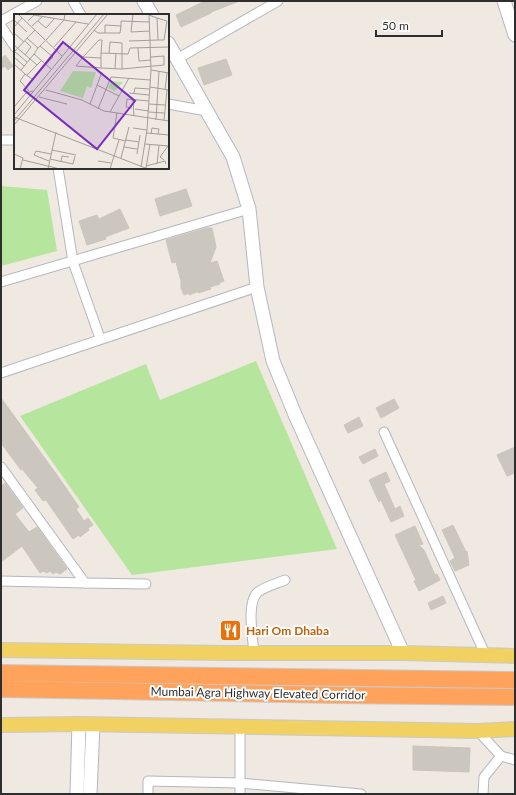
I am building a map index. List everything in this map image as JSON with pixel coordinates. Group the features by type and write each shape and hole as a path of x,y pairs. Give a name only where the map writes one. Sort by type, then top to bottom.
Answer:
{"highway":[{"name":"Mumbai Agra Highway Elevated Corridor","path":"1,673 515,680"},
{"name":"Mumbai Agra Highway Elevated Corridor","path":"1,688 515,697"}],"main road":[{"path":"1,650 403,653 515,656"},
{"path":"1,726 86,725 478,731 515,729"}],"street":[{"path":"1,21 37,1"},
{"path":"73,1 80,14"},
{"path":"144,1 151,14"},
{"path":"177,59 278,1"},
{"path":"504,1 515,35"},
{"path":"1,26 14,46"},
{"path":"169,45 233,157 249,209 258,287 273,361 296,418 403,653"},
{"path":"169,104 207,111"},
{"path":"1,140 14,140"},
{"path":"58,169 73,262 100,338"},
{"path":"1,282 249,209"},
{"path":"1,372 258,287"},
{"path":"384,432 486,656"},
{"path":"1,467 85,583"},
{"path":"254,653 251,610 254,599 259,592 284,580"},
{"path":"1,581 146,584"},
{"path":"77,794 86,725"},
{"path":"86,725 90,794"},
{"path":"240,727 240,794"},
{"path":"478,731 501,756 515,760"},
{"path":"483,794 484,777 501,756"},
{"path":"148,794 148,781 240,783 360,794"}],"green space":[{"path":"1,186 47,190 57,251 1,266"},
{"path":"256,361 337,549 132,575 20,416 146,364 160,400"}],"building":[{"path":"205,1 237,2 211,12 181,27 176,15"},
{"path":"5,55 13,66 8,70 5,66 1,69 1,59"},
{"path":"226,59 232,75 204,85 198,68"},
{"path":"186,189 192,206 160,216 155,199"},
{"path":"120,209 129,228 105,237 106,239 87,245 79,221 97,215 99,219"},
{"path":"207,228 212,228 216,247 210,263 217,261 224,281 210,287 211,289 184,295 181,288 181,281 176,262 172,263 166,240"},
{"path":"1,398 79,507 76,509 84,521 88,518 93,525 80,537 79,535 73,539 46,500 43,501 35,490 38,488 22,469 21,470 1,443"},
{"path":"394,399 399,408 381,418 376,408"},
{"path":"359,417 363,426 348,433 344,425"},
{"path":"515,447 515,473 507,476 497,455"},
{"path":"375,449 378,456 363,464 359,457"},
{"path":"386,472 390,481 384,484 395,509 400,506 404,516 391,522 381,500 379,502 369,480"},
{"path":"5,483 23,508 15,514 29,532 37,527 67,569 60,574 56,572 53,574 50,571 47,573 43,571 40,573 22,546 1,562 1,486"},
{"path":"453,525 466,552 467,551 469,565 455,571 450,561 455,558 442,530"},
{"path":"415,526 423,544 419,545 424,550 435,575 437,574 440,580 419,591 414,581 416,580 395,535"},
{"path":"443,596 446,603 431,610 428,603"},
{"path":"413,746 470,748 469,772 413,770"}],"place":[{"name":"Hari Om Dhaba","path":"231,630"}]}
